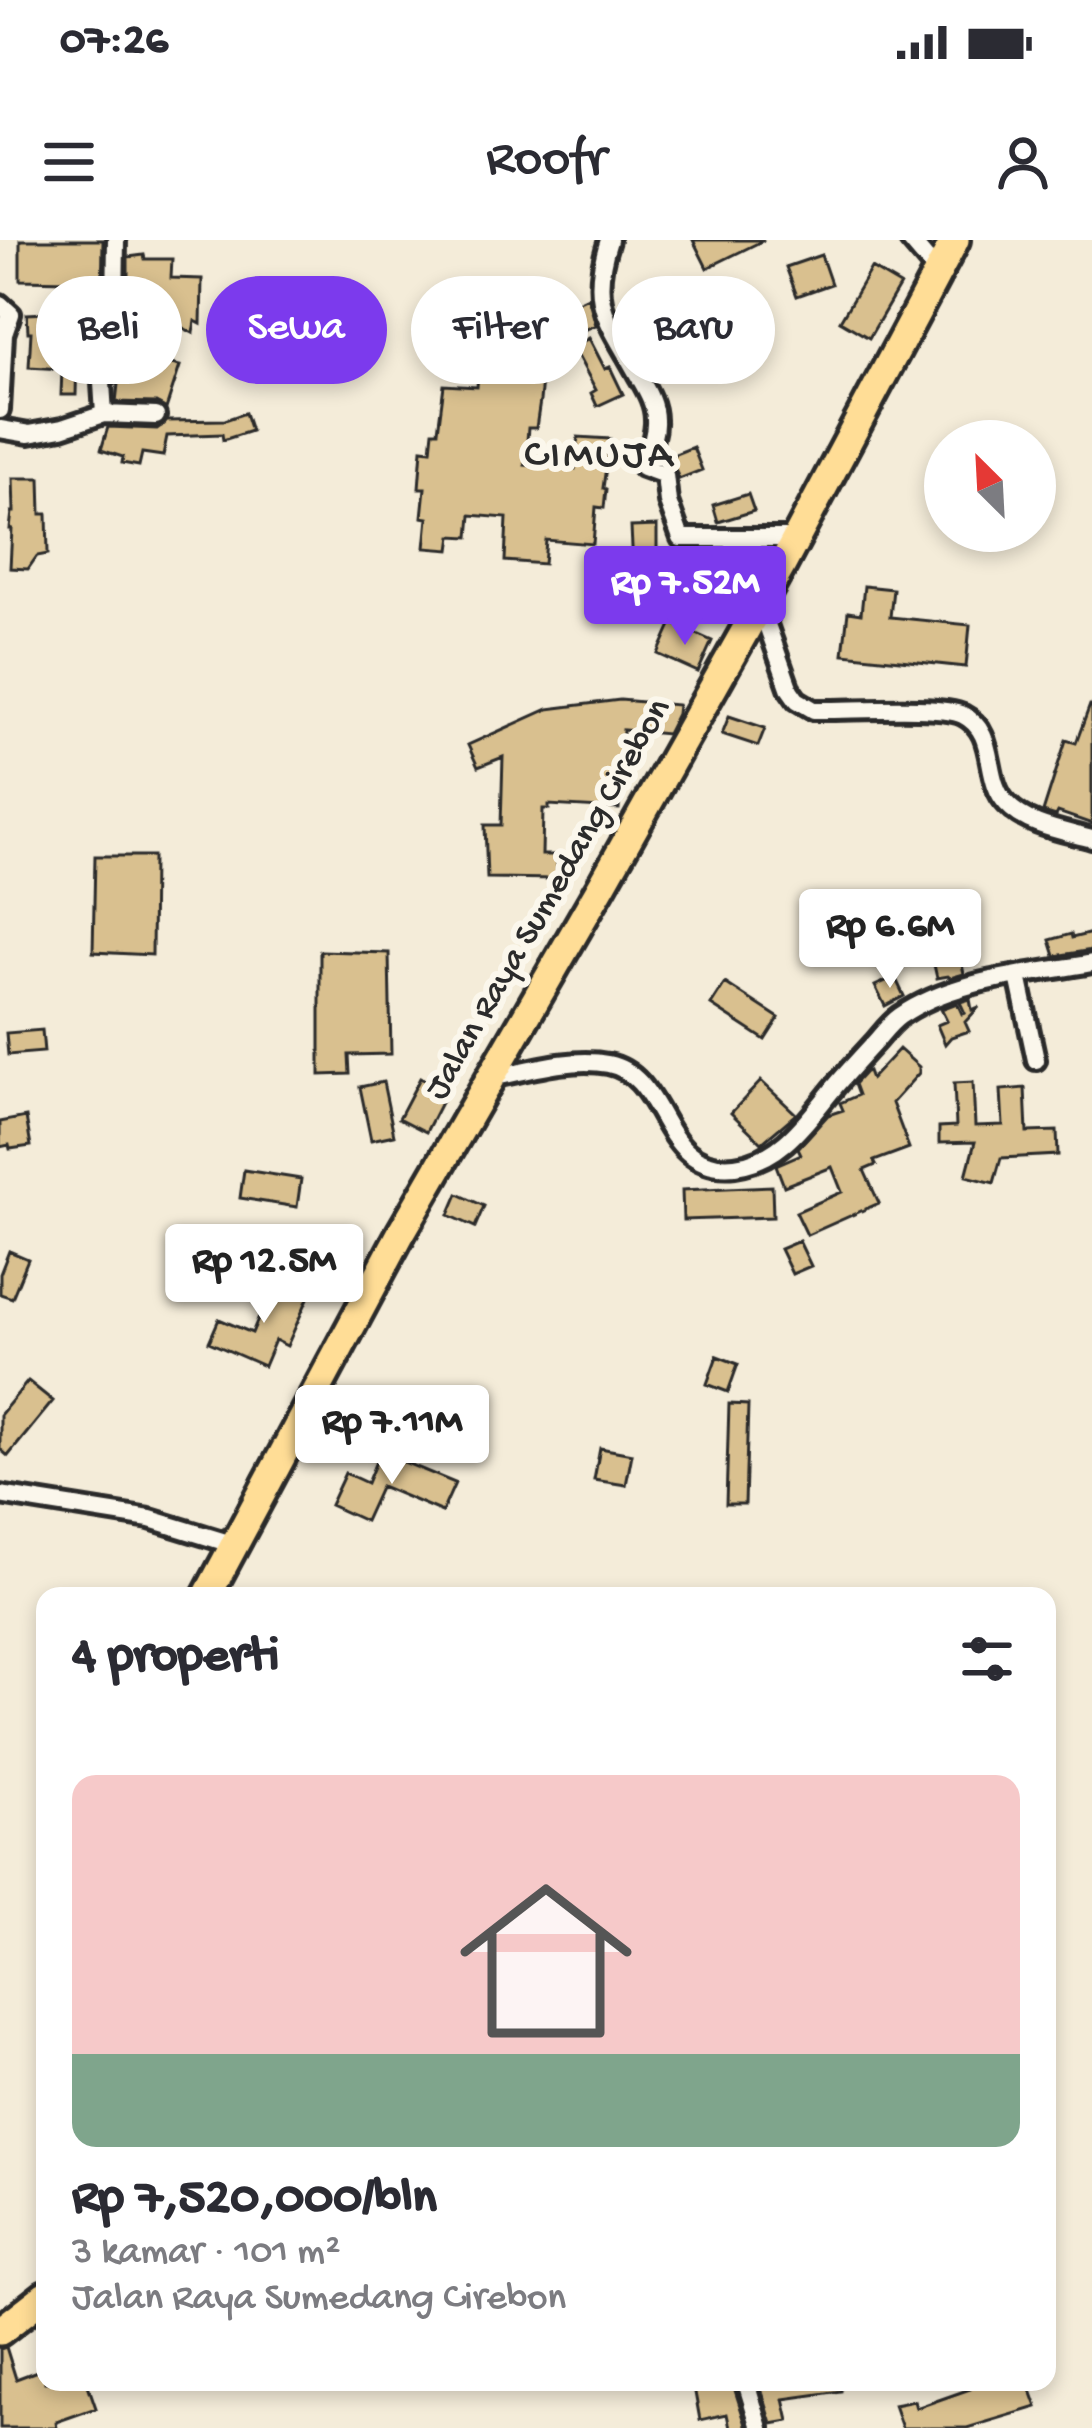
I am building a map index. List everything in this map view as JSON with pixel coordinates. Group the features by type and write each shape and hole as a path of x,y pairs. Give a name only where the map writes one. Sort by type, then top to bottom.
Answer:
{"highway":[{"name":"Jalan Raya Sumedang Cirebon","path":"212,1587 390,1254 760,605 956,240"},
{"path":"0,2331 36,2303"}],"street":[{"path":"104,414 102,383 116,307 116,240"},
{"path":"609,240 600,267 600,296 650,398 655,428 643,467 665,475 668,502 681,538 796,538"},
{"path":"910,240 938,273"},
{"path":"0,304 11,314 4,334 0,410"},
{"path":"0,429 29,434 104,414 156,416"},
{"path":"760,605 796,700 814,710 962,714 987,742 994,781 1008,807 1024,818 1092,839"},
{"path":"490,1078 574,1063 612,1064 640,1084 694,1160 732,1166 773,1153 799,1132 895,1019 932,997 1092,963"},
{"path":"1018,976 1036,1060"},
{"path":"0,1495 150,1519 236,1545"},
{"path":"749,2391 760,2428"}],"building":[{"path":"20,240 103,240 102,276 20,280"},
{"path":"693,240 764,240 707,268"},
{"path":"821,255 831,284 797,296 786,267"},
{"path":"128,257 172,259 171,276 128,276"},
{"path":"871,268 900,285 869,338 840,321"},
{"path":"182,278 202,279 201,324 195,321 193,333 182,327"},
{"path":"588,297 596,325 588,328"},
{"path":"27,314 36,314 36,367 29,367"},
{"path":"588,339 605,369 610,367 612,384 618,384 623,394 597,406 588,375"},
{"path":"61,384 76,384 76,395 61,395"},
{"path":"118,384 174,384 166,409 156,403 116,402"},
{"path":"542,384 536,428 528,428 525,465 575,469 578,437 610,439 604,508 596,507 593,544 546,540 544,564 505,561 507,518 471,515 469,537 452,536 450,550 425,548 425,488 419,488 422,449 431,450 433,431 438,431 444,385"},
{"path":"245,413 251,431 223,440 222,434 167,436 163,456 142,453 139,466 122,463 123,457 101,450 108,427 157,429 167,421 225,420"},
{"path":"693,447 702,470 679,479 670,456"},
{"path":"13,478 40,478 41,514 47,514 48,554 37,556 28,569 10,568"},
{"path":"748,494 754,511 718,522 713,505"},
{"path":"657,526 657,590 626,592 625,568 633,567 631,527"},
{"path":"864,586 893,589 890,617 970,625 966,667 843,654 848,612 861,614"},
{"path":"672,623 712,641 698,672 658,654"},
{"path":"620,700 678,705 667,734 623,730 619,809 549,805 543,809 542,855 557,855 557,879 487,878 485,825 501,825 503,757 478,767 468,745 548,709"},
{"path":"1090,705 1092,824 1043,812 1066,740 1076,743"},
{"path":"729,716 765,728 758,746 722,734"},
{"path":"95,856 153,856 152,955 93,952"},
{"path":"1092,933 1092,950 1055,956 1050,940"},
{"path":"959,950 964,974 937,978 932,956"},
{"path":"320,951 389,953 391,1054 349,1055 350,1074 320,1075"},
{"path":"895,977 904,996 885,1006 875,986"},
{"path":"725,983 779,1018 765,1040 711,1005"},
{"path":"970,999 972,1010 979,1007 965,1022 969,1031 945,1044 937,1025 947,1021 941,1009 957,1003 965,1013 960,1002"},
{"path":"42,1030 44,1052 8,1055 6,1033"},
{"path":"899,1049 919,1067 919,1073 892,1103 909,1148 874,1161 876,1165 864,1170 879,1203 807,1235 796,1212 842,1192 832,1167 784,1186 776,1165 801,1154 798,1148 828,1115 843,1110 840,1103 858,1095 854,1084 865,1072 871,1079"},
{"path":"420,1078 447,1091 426,1132 399,1118"},
{"path":"761,1081 796,1114 762,1143 731,1113"},
{"path":"383,1082 394,1135 371,1140 360,1087"},
{"path":"973,1082 975,1126 1003,1125 1001,1090 1025,1088 1027,1132 1057,1131 1058,1155 1001,1158 994,1183 966,1176 975,1142 939,1143 939,1127 956,1126 954,1083"},
{"path":"26,1117 31,1146 0,1147 0,1122"},
{"path":"244,1170 301,1179 297,1207 240,1198"},
{"path":"772,1186 773,1217 683,1220 682,1190"},
{"path":"458,1194 484,1206 475,1227 449,1215"},
{"path":"799,1241 811,1266 792,1274 780,1249"},
{"path":"9,1251 28,1259 12,1298 0,1294 0,1274"},
{"path":"274,1281 309,1296 287,1346 275,1340 264,1366 209,1342 219,1319 252,1333"},
{"path":"717,1356 738,1364 728,1392 707,1384"},
{"path":"28,1381 53,1401 8,1456 0,1449 0,1415"},
{"path":"729,1404 748,1405 745,1504 726,1504"},
{"path":"600,1448 632,1454 626,1485 594,1480"},
{"path":"380,1452 455,1483 442,1512 381,1486 365,1521 330,1505 345,1473 367,1483"},
{"path":"6,2347 16,2379 36,2371 36,2391 90,2391 96,2408 56,2422 57,2428 0,2428 0,2349"},
{"path":"695,2391 735,2391 747,2428 730,2428 727,2414 700,2420"},
{"path":"762,2391 841,2391 784,2399 789,2421 772,2424"},
{"path":"964,2391 1031,2391 1037,2407 967,2428 902,2428 894,2405 914,2401 916,2408"}],"district":[{"name":"CIMUJA","path":"600,457"}]}
